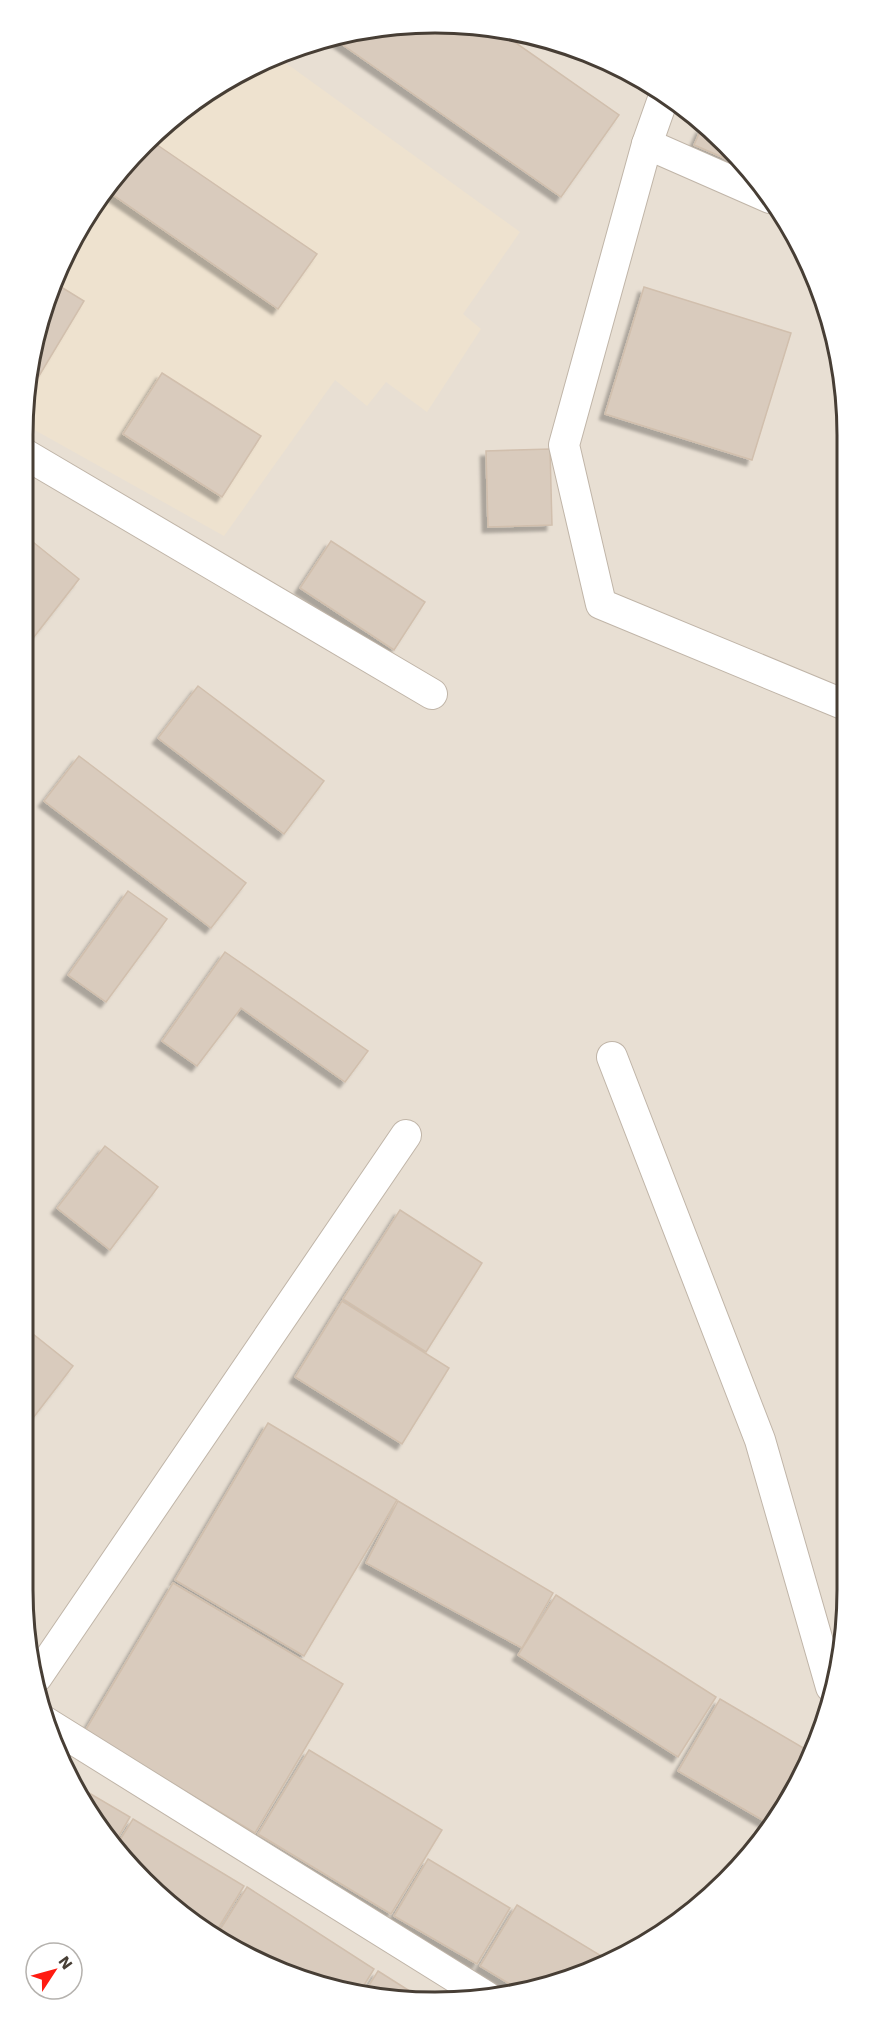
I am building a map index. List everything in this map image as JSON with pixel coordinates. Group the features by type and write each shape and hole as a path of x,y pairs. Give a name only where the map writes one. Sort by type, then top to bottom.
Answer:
{"street":[{"path":"661,103 647,144 564,446 601,604 837,702"},
{"path":"647,144 755,191"},
{"path":"33,459 432,694"},
{"path":"612,1057 760,1440 827,1675"},
{"path":"42,1670 406,1135"},
{"path":"58,1730 476,1990"}],"shaded area":[{"path":"409,34 487,36 564,54 613,74 680,116 719,151 754,190 783,234 806,281 823,331 834,383 837,435 837,1590 834,1642 816,1719 796,1768 754,1835 700,1892 680,1909 636,1938 613,1951 564,1971 513,1984 487,1989 435,1992 383,1989 306,1971 257,1951 190,1909 133,1855 116,1835 87,1791 64,1744 47,1694 36,1642 34,1616 33,435 36,383 54,306 74,257 87,234 116,190 133,170 190,116 257,74 306,54 331,47 383,36"},
{"path":"285,62 520,232 463,314 481,329 427,412 386,382 367,406 335,380 224,536 33,429 36,383 47,331 64,281 87,234 116,190 151,151 190,116 257,74"}],"building":[{"path":"435,33 487,36 513,41 619,115 561,197 342,44 383,36"},
{"path":"700,133 727,159 694,145"},
{"path":"157,145 317,254 278,309 113,195"},
{"path":"62,287 84,301 37,380 47,331"},
{"path":"644,287 791,333 752,460 605,414"},
{"path":"162,373 261,436 222,497 123,434"},
{"path":"550,449 552,525 488,527 486,451"},
{"path":"331,541 425,602 394,650 300,588"},
{"path":"33,542 79,579 33,638"},
{"path":"198,686 324,781 284,834 158,738"},
{"path":"79,756 246,883 211,928 44,801"},
{"path":"128,891 167,919 106,1002 68,975"},
{"path":"225,952 368,1051 345,1082 241,1008 197,1066 162,1041"},
{"path":"105,1146 158,1187 110,1250 57,1208"},
{"path":"400,1210 482,1263 426,1352 343,1299"},
{"path":"342,1301 449,1368 402,1444 295,1377"},
{"path":"33,1334 73,1366 33,1418"},
{"path":"268,1423 397,1500 304,1656 175,1580"},
{"path":"398,1501 553,1593 522,1648 366,1563"},
{"path":"173,1583 343,1684 255,1833 85,1731"},
{"path":"556,1595 716,1697 678,1757 518,1655"},
{"path":"720,1699 804,1748 796,1768 764,1821 678,1771"},
{"path":"309,1750 442,1830 391,1914 258,1834"},
{"path":"88,1792 130,1817 118,1837"},
{"path":"133,1819 244,1886 218,1928 170,1892 120,1840"},
{"path":"428,1859 510,1908 477,1964 394,1916"},
{"path":"247,1887 374,1969 364,1985 331,1978 306,1971 257,1951 220,1929"},
{"path":"517,1905 601,1956 564,1971 511,1984 480,1966"},
{"path":"378,1971 410,1991 383,1989 368,1986"}]}
